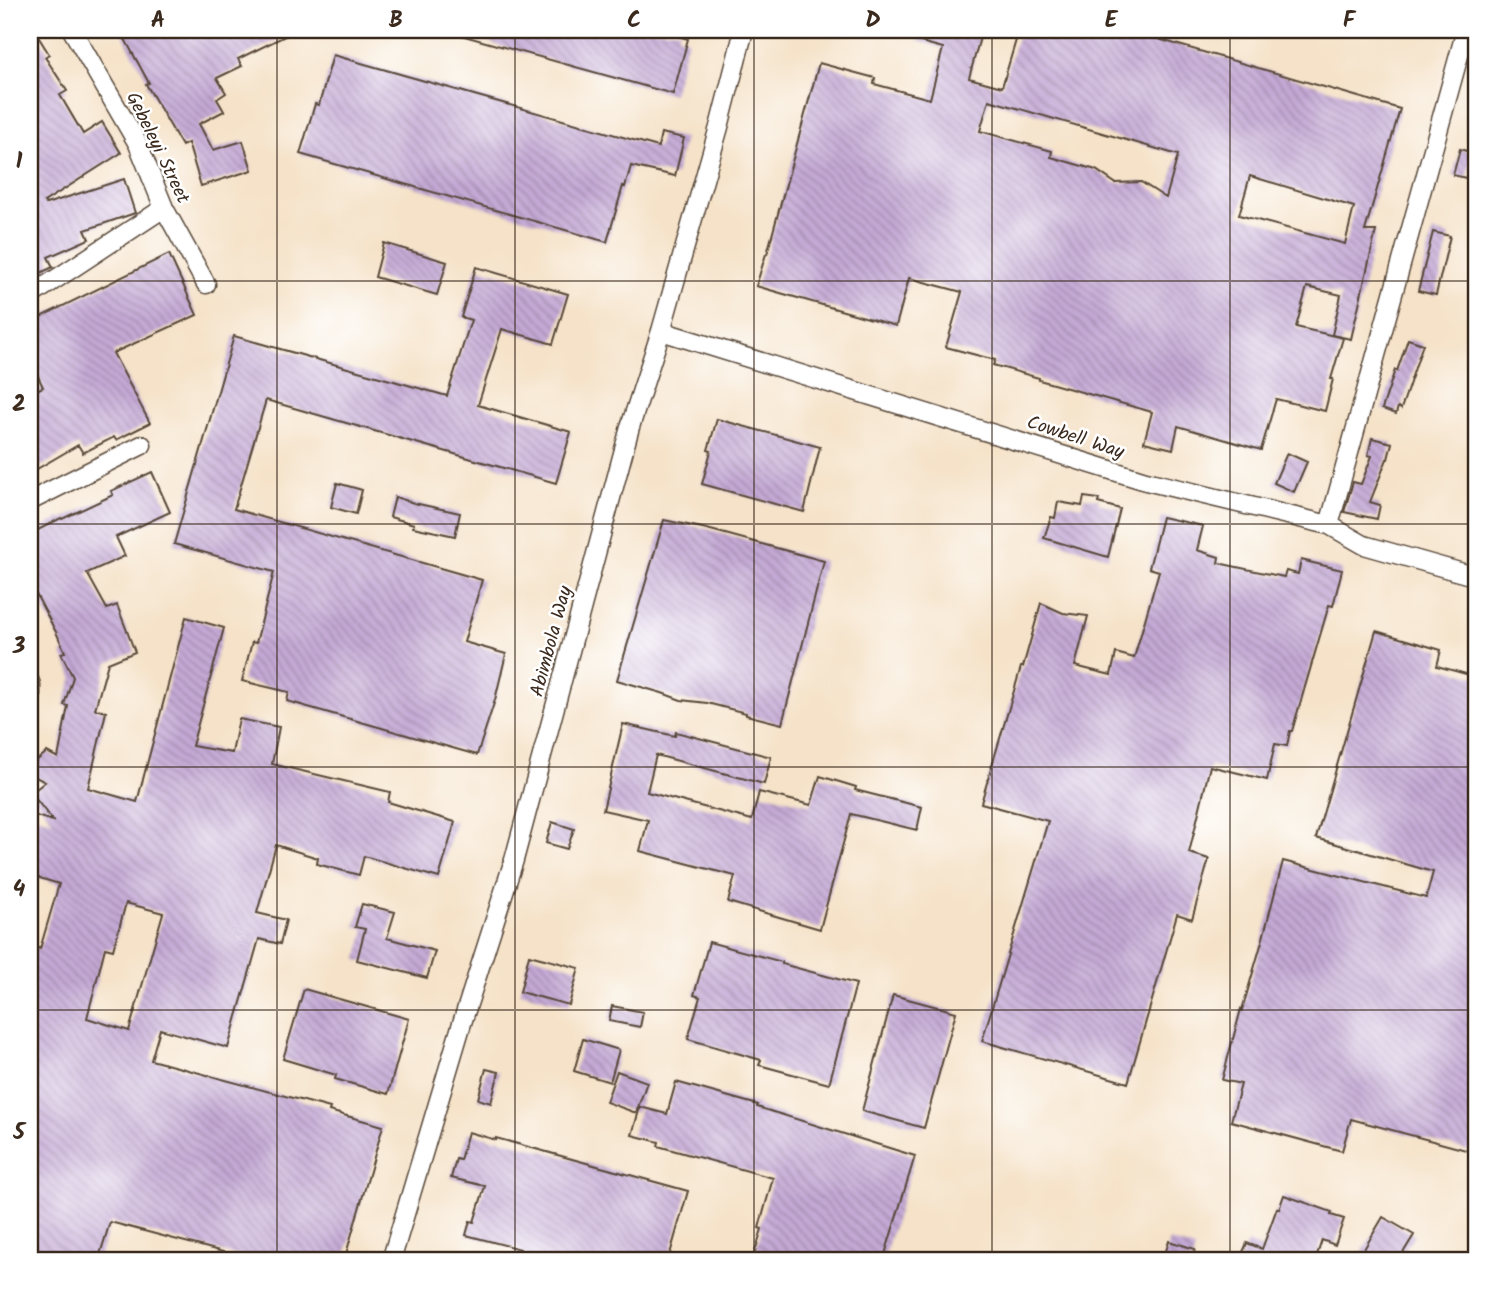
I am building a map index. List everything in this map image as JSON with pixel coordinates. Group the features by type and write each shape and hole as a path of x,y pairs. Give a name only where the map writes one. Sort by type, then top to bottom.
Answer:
{"street":[{"name":"Gebeleyi Street","path":"72,30 138,144 164,208 206,284"},
{"name":"Abimbola Way","path":"391,1261 514,860 630,427 661,331 744,30"},
{"path":"1329,525 1466,30"},
{"path":"30,296 164,208"},
{"name":"Cowbell Way","path":"661,331 1146,481 1329,525 1364,545 1477,577"},
{"path":"30,501 142,445"},
{"path":"30,682 30,723"}],"building":[{"path":"30,30 34,30 49,54 45,57 67,91 60,95 83,134 102,122 121,153 44,202 46,204 124,179 135,213 85,230 89,239 48,257 53,267 30,278"},
{"path":"120,30 297,30 238,59 242,66 217,78 226,93 217,99 224,111 199,124 213,150 243,141 252,170 201,186 188,143 182,146 146,84 149,83"},
{"path":"457,30 680,30 678,36 688,39 673,94 457,34"},
{"path":"920,30 982,30 969,78 1002,87 1019,30 1127,30 1400,109 1365,231 1376,231 1351,339 1332,335 1341,295 1307,287 1296,327 1343,338 1325,411 1276,399 1261,450 1178,426 1173,449 1144,442 1152,412 1039,380 993,365 995,360 946,347 962,292 909,278 896,326 756,286 819,63 875,78 874,84 930,99 943,48 917,41","holes":["989,100 1178,155 1166,198 1141,182 1115,183 1096,170 1051,157 1052,151 980,131","1250,176 1354,207 1345,244 1239,215"]},
{"path":"333,55 658,147 661,133 684,138 675,176 631,166 607,242 300,154 315,104 319,105"},
{"path":"1460,149 1473,153 1466,178 1453,175"},
{"path":"1433,232 1450,236 1436,295 1418,291"},
{"path":"384,243 447,262 437,295 375,277"},
{"path":"169,254 197,315 113,353 150,423 83,453 78,445 30,473 30,393 43,387 30,359 30,322"},
{"path":"476,267 568,294 553,344 502,329 478,405 571,432 556,483 266,400 234,509 482,580 464,642 506,654 495,700 477,755 287,701 289,692 242,681 252,642 256,643 274,572 174,544 234,336 447,396 471,320 461,317"},
{"path":"1408,339 1423,344 1401,409 1398,407 1396,414 1382,409"},
{"path":"717,419 820,447 804,512 702,484"},
{"path":"1372,438 1392,443 1370,502 1380,505 1377,519 1344,512 1353,482 1361,484 1372,456 1368,455"},
{"path":"1287,453 1307,462 1294,492 1274,483"},
{"path":"152,472 170,512 116,537 125,556 87,573 107,609 117,605 135,652 108,663 95,709 106,712 88,788 137,802 186,617 224,628 192,746 232,753 239,719 279,727 272,764 390,792 388,802 455,822 439,878 364,856 359,875 317,864 318,858 276,845 257,913 286,920 280,944 259,939 228,1048 160,1029 151,1060 330,1108 329,1111 383,1126 344,1261 257,1261 110,1222 98,1261 30,1261 30,945 40,949 59,884 30,875 30,814 53,821 31,793 45,782 30,774 30,766 47,752 58,758 68,706 64,705 73,677 61,653 65,652 57,634 30,583 30,534 113,495 111,491","holes":["126,903 163,913 129,1031 87,1018 105,948 113,950"]},
{"path":"337,483 362,490 356,514 331,507"},
{"path":"395,497 460,513 455,536 413,527 414,524 390,517"},
{"path":"1084,497 1099,499 1098,503 1120,509 1108,557 1044,538 1051,517 1055,518 1058,502 1082,506"},
{"path":"1162,517 1203,526 1197,550 1219,557 1218,563 1284,577 1286,571 1298,574 1301,560 1342,570 1333,606 1329,605 1287,746 1275,744 1267,780 1210,766 1189,853 1209,859 1192,919 1177,914 1128,1083 982,1041 1048,821 981,803 1041,603 1063,613 1088,616 1075,666 1111,675 1116,653 1134,658 1159,571 1149,568"},
{"path":"664,520 824,561 782,724 707,703 681,700 617,680"},
{"path":"1376,631 1441,650 1437,666 1477,677 1477,1153 1351,1119 1342,1151 1231,1121 1241,1084 1222,1080 1283,861 1426,898 1433,872 1316,838"},
{"path":"623,724 675,736 676,732 771,757 764,784 656,755 647,792 752,820 759,792 811,805 820,776 856,787 855,790 922,807 917,830 851,814 820,929 728,902 735,876 640,851 648,820 603,810"},
{"path":"552,822 574,829 567,849 546,843"},
{"path":"362,904 395,912 387,938 435,951 427,978 357,960 365,929 355,927"},
{"path":"709,942 856,984 829,1084 759,1065 761,1060 688,1039 700,997 694,995"},
{"path":"529,955 579,968 569,1005 520,992"},
{"path":"304,989 409,1019 388,1094 335,1079 336,1075 283,1059"},
{"path":"893,995 956,1012 924,1128 862,1111"},
{"path":"612,1006 643,1012 640,1027 609,1021"},
{"path":"583,1039 619,1050 610,1082 574,1071"},
{"path":"486,1069 499,1072 491,1103 478,1099"},
{"path":"617,1071 647,1082 636,1113 606,1102"},
{"path":"676,1082 758,1105 757,1107 915,1156 883,1261 752,1261 773,1178 658,1146 659,1142 632,1135 640,1107 667,1114"},
{"path":"468,1132 688,1191 668,1261 516,1261 520,1249 466,1235 470,1221 474,1222 485,1186 451,1178 456,1159 460,1160"},
{"path":"1284,1195 1344,1219 1335,1245 1322,1240 1315,1261 1239,1261 1247,1243 1262,1249"},
{"path":"1383,1217 1414,1235 1398,1261 1357,1261"},
{"path":"1169,1241 1195,1249 1192,1261 1163,1261"}]}
